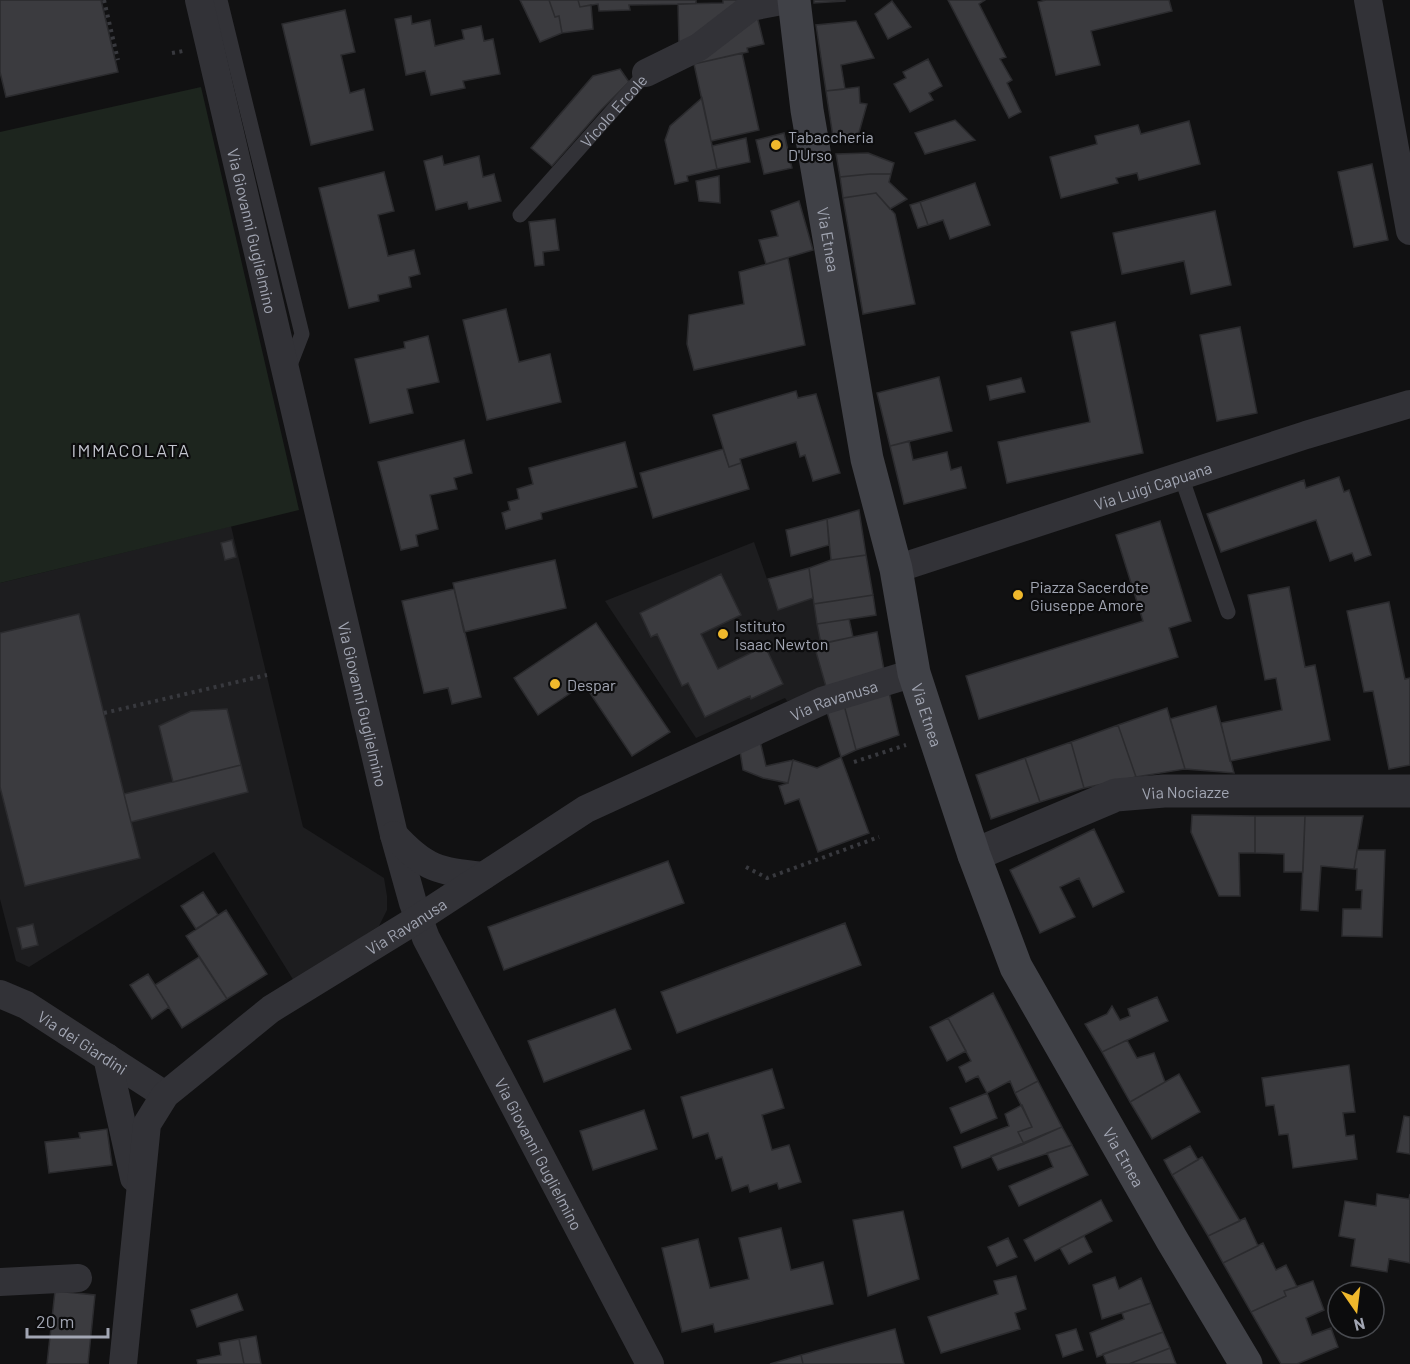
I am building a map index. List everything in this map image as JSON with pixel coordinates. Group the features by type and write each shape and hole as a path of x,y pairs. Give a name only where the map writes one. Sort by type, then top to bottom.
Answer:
{"main road":[{"name":"Via Etnea","path":"794,0 807,110 867,459 896,568 914,673 974,855 1016,967 1030,994 1246,1364"}],"street":[{"name":"Via Giovanni Guglielmino","path":"199,0 394,835 423,932 650,1364"},
{"name":"Vicolo Ercole","path":"646,73 699,47 751,7 787,0"},
{"path":"1368,0 1410,231"},
{"name":"Via Luigi Capuana","path":"896,568 1306,435 1410,404"},
{"name":"Via Ravanusa","path":"123,1364 147,1124 165,1095 271,1009 419,918 586,808 822,701 914,673"},
{"name":"Via Nociazze","path":"974,855 1116,795 1164,790 1410,791"},
{"path":"394,835 425,864 439,870 483,876"},
{"name":"Via dei Giardini","path":"0,994 26,1005 165,1095"},
{"path":"107,1058 139,1202"},
{"path":"0,1282 78,1278"}],"lane":[{"path":"220,0 302,334 286,375"},
{"name":"Vicolo Ercole","path":"520,215 646,73"},
{"path":"1181,476 1228,612"}],"path":[{"path":"104,0 118,60"},
{"path":"104,713 267,675"},
{"path":"854,762 907,745"},
{"path":"746,867 767,878 879,837"}],"shaded area":[{"path":"201,87 299,510 0,583 0,132"},
{"path":"231,526 303,827 384,878 387,910 379,926 294,981 214,852 29,967 16,961 0,899 0,583"},
{"name":"Istituto Isaac Newton","path":"754,542 778,610 813,598 821,644 814,645 827,690 787,701 785,698 696,738 605,601"}],"building":[{"path":"0,0 101,0 118,72 6,97 0,72"},
{"path":"520,0 549,0 555,17 559,16 562,33 540,42"},
{"path":"549,0 578,0 580,7 591,5 593,29 562,33 559,16 555,17"},
{"path":"578,0 696,0 696,4 629,5 630,10 599,11 598,4 580,7"},
{"path":"723,0 746,0 679,45 678,4 723,3"},
{"path":"814,0 845,0 845,1 814,3"},
{"path":"948,0 985,0 979,4 1006,57 1000,59 1012,80 1007,83 1021,112 1009,118"},
{"path":"1046,0 1169,0 1172,11 1091,31 1100,65 1056,75 1038,2"},
{"path":"892,1 911,27 888,39 875,14"},
{"path":"345,10 355,52 341,55 350,93 364,89 373,130 311,145 282,24"},
{"path":"411,16 412,24 430,20 435,46 464,39 462,30 481,26 484,41 493,39 500,74 463,81 465,88 431,95 425,71 406,75 395,19"},
{"path":"757,16 764,44 747,48 748,52 694,64"},
{"path":"856,21 874,58 841,65 845,89 826,91 816,25"},
{"path":"742,53 759,130 711,141 694,64"},
{"path":"928,59 942,86 929,93 933,100 910,112 894,84 906,78 903,72"},
{"path":"620,69 629,82 552,166 531,148 593,76"},
{"path":"859,87 860,103 867,104 858,136 833,137 826,91"},
{"path":"702,98 717,169 687,176 688,181 675,184 665,140 670,126"},
{"path":"955,120 975,140 925,154 915,133"},
{"path":"1189,121 1200,164 1139,180 1137,173 1116,178 1118,183 1061,198 1050,157 1097,144 1095,136 1138,125 1141,134"},
{"path":"784,133 792,168 764,174 756,140"},
{"path":"746,138 750,162 717,169 712,146"},
{"path":"868,153 894,163 891,174 840,177 836,154"},
{"path":"442,156 444,165 479,156 483,177 494,174 501,201 469,209 467,202 436,210 424,161"},
{"path":"1372,164 1388,240 1354,247 1338,172"},
{"path":"384,172 394,211 378,215 388,256 414,250 420,274 409,277 411,287 378,295 379,301 349,308 319,188"},
{"path":"891,174 889,182 907,199 890,209 876,193 843,198 840,177"},
{"path":"719,176 720,203 699,201 696,181"},
{"path":"975,183 990,225 950,239 943,220 928,225 920,202"},
{"path":"876,193 895,214 915,304 863,314 843,198"},
{"path":"799,201 813,250 766,264 759,240 778,236 771,211"},
{"path":"920,202 928,225 918,228 910,205"},
{"path":"1215,211 1231,285 1191,294 1184,261 1122,274 1113,233"},
{"path":"555,219 559,250 543,252 544,265 535,266 529,222"},
{"path":"788,258 805,345 694,370 687,344 689,315 744,304 739,272"},
{"path":"506,309 519,362 550,354 561,402 487,420 463,320"},
{"path":"1115,322 1143,453 1007,483 998,442 1090,422 1071,332"},
{"path":"1240,327 1257,413 1217,421 1200,335"},
{"path":"428,336 439,382 407,389 413,413 370,423 355,359 405,348 404,342"},
{"path":"939,377 952,431 890,446 877,393"},
{"path":"1021,378 1025,392 990,400 987,386"},
{"path":"796,391 798,398 816,394 840,473 813,481 805,455 800,457 796,442 740,459 741,463 729,467 713,415"},
{"path":"464,440 472,473 454,478 457,489 430,495 438,529 416,535 418,546 401,550 378,462"},
{"path":"909,441 913,460 947,452 951,470 961,467 966,488 904,504 890,446"},
{"path":"625,442 637,487 541,513 542,519 506,529 502,513 510,510 508,502 519,499 517,489 533,484 529,468"},
{"path":"723,449 729,467 741,463 749,489 653,518 640,473"},
{"path":"1339,477 1344,492 1349,490 1371,555 1355,561 1352,553 1330,561 1316,520 1221,552 1207,514 1304,480 1306,488"},
{"path":"859,510 866,555 831,560 827,519"},
{"path":"827,519 829,545 791,556 786,530"},
{"path":"1160,521 1191,621 1169,628 1178,657 979,719 966,676 1143,621 1116,535"},
{"path":"232,540 236,557 225,560 221,543"},
{"path":"866,555 873,595 814,604 809,568 831,560"},
{"path":"555,560 566,608 464,632 453,583"},
{"path":"809,568 813,598 778,610 768,579"},
{"path":"721,574 741,615 701,634 718,669 765,646 783,684 751,699 750,696 705,717 688,683 682,686 657,634 651,637 640,613"},
{"path":"1289,587 1305,667 1315,665 1330,740 1230,761 1221,723 1282,710 1276,678 1265,680 1248,595"},
{"path":"454,589 481,697 452,704 448,688 424,693 402,601"},
{"path":"873,595 876,615 817,624 814,604"},
{"path":"1389,602 1405,679 1410,678 1410,765 1389,769 1373,691 1364,692 1347,611"},
{"path":"79,614 140,858 25,886 0,787 0,633"},
{"path":"849,619 853,637 821,644 817,624"},
{"path":"596,623 670,732 632,756 584,684 538,715 514,678"},
{"path":"877,632 884,670 827,690 814,645"},
{"path":"889,692 899,735 856,750 844,705"},
{"path":"844,705 856,750 841,757 827,712"},
{"path":"1216,706 1234,773 1185,769 1170,719"},
{"path":"1167,708 1185,769 1136,777 1118,725"},
{"path":"227,709 241,765 173,782 159,726 191,711"},
{"path":"1118,725 1136,777 1084,788 1071,742"},
{"path":"760,741 766,766 793,760 788,783 763,778 743,770 740,751"},
{"path":"1071,742 1084,788 1040,802 1025,758"},
{"path":"841,757 869,833 818,852 799,799 785,804 779,786 788,783 793,760 817,768"},
{"path":"1025,758 1040,802 991,819 976,775"},
{"path":"241,765 248,792 131,822 124,794"},
{"path":"1192,815 1255,816 1255,853 1239,853 1240,896 1219,896 1191,832"},
{"path":"1255,816 1305,816 1303,872 1284,872 1284,854 1255,853"},
{"path":"1305,816 1363,816 1354,869 1321,866 1318,911 1301,910"},
{"path":"1094,829 1124,892 1093,907 1079,878 1060,887 1075,917 1040,933 1010,870"},
{"path":"1357,850 1385,850 1382,937 1342,936 1343,909 1361,909 1362,890 1356,890 1357,869 1354,869"},
{"path":"668,861 684,903 504,970 488,927"},
{"path":"203,892 218,915 196,929 181,906"},
{"path":"226,910 267,974 227,999 186,936"},
{"path":"845,923 861,965 677,1033 661,992"},
{"path":"33,924 38,945 22,949 17,928"},
{"path":"199,957 227,999 182,1028 155,985"},
{"path":"148,974 169,1007 152,1019 130,985"},
{"path":"993,993 1038,1081 1015,1093 1010,1081 987,1093 978,1076 966,1082 959,1067 971,1061 948,1018"},
{"path":"1157,997 1168,1021 1102,1052 1085,1024 1107,1014 1112,1006 1120,1020 1130,1016 1128,1009"},
{"path":"615,1009 631,1049 544,1082 528,1041"},
{"path":"948,1018 966,1051 947,1061 930,1027"},
{"path":"1127,1040 1137,1058 1154,1053 1165,1082 1130,1102 1102,1052"},
{"path":"1349,1065 1355,1112 1343,1113 1346,1136 1354,1135 1357,1159 1293,1168 1288,1134 1279,1135 1274,1105 1266,1106 1262,1078"},
{"path":"772,1069 784,1108 762,1115 772,1150 789,1145 801,1182 779,1189 777,1183 750,1192 748,1185 732,1191 722,1157 716,1159 708,1133 693,1138 681,1097"},
{"path":"1179,1074 1200,1112 1152,1139 1130,1102"},
{"path":"1038,1081 1062,1127 1024,1144 1018,1132 1032,1127 1015,1093"},
{"path":"987,1093 997,1118 961,1133 950,1108"},
{"path":"1022,1105 1032,1127 1018,1132 1024,1144 962,1168 954,1147 1009,1126 1005,1114"},
{"path":"644,1110 657,1149 593,1170 580,1131"},
{"path":"1404,1116 1410,1117 1410,1154 1397,1152"},
{"path":"1062,1127 1072,1145 998,1170 991,1156"},
{"path":"107,1129 112,1165 49,1173 45,1142 80,1138 79,1133"},
{"path":"1072,1145 1088,1175 1019,1206 1009,1186 1053,1167 1047,1153"},
{"path":"1190,1146 1198,1160 1172,1175 1164,1160"},
{"path":"1202,1157 1240,1221 1208,1236 1172,1175"},
{"path":"1377,1194 1409,1199 1410,1194 1410,1263 1389,1259 1387,1272 1351,1266 1355,1239 1339,1236 1345,1201 1376,1206"},
{"path":"1101,1200 1112,1221 1035,1261 1024,1240"},
{"path":"903,1211 919,1279 868,1296 853,1220"},
{"path":"1245,1218 1258,1246 1223,1263 1208,1236"},
{"path":"781,1228 791,1270 823,1262 833,1304 715,1332 713,1324 682,1332 662,1248 698,1239 710,1288 749,1279 739,1238"},
{"path":"1084,1236 1092,1252 1069,1264 1060,1248"},
{"path":"1008,1238 1017,1257 997,1266 988,1247"},
{"path":"1263,1243 1276,1270 1286,1265 1297,1287 1284,1291 1286,1296 1251,1312 1223,1263"},
{"path":"1016,1276 1026,1309 1015,1313 1020,1329 941,1353 928,1317 998,1294 994,1281"},
{"path":"1115,1277 1119,1289 1141,1278 1151,1303 1102,1319 1093,1285"},
{"path":"1313,1281 1324,1310 1306,1318 1312,1335 1326,1330 1326,1340 1335,1340 1338,1347 1297,1364 1281,1364 1251,1312 1286,1296 1284,1291"},
{"path":"55,1291 95,1295 88,1364 47,1364"},
{"path":"237,1294 243,1310 197,1327 191,1310"},
{"path":"1151,1303 1163,1332 1097,1357 1090,1333 1124,1319 1122,1313"},
{"path":"895,1329 904,1364 803,1364 801,1355"},
{"path":"1076,1329 1083,1350 1063,1357 1056,1335"},
{"path":"1163,1332 1170,1348 1129,1364 1107,1364 1103,1354"},
{"path":"256,1336 261,1364 244,1364 239,1339"},
{"path":"239,1339 244,1364 198,1364 197,1360 221,1355 219,1343"},
{"path":"1170,1348 1176,1364 1129,1364"},
{"path":"801,1355 803,1364 770,1364"}],"place":[{"name":"Tabaccheria D'Urso","path":"776,145"},
{"name":"Piazza Sacerdote Giuseppe Amore","path":"1018,595"},
{"name":"Istituto Isaac Newton","path":"723,634"},
{"name":"Despar","path":"555,684"}],"district":[{"name":"IMMACOLATA","path":"131,450"}]}
